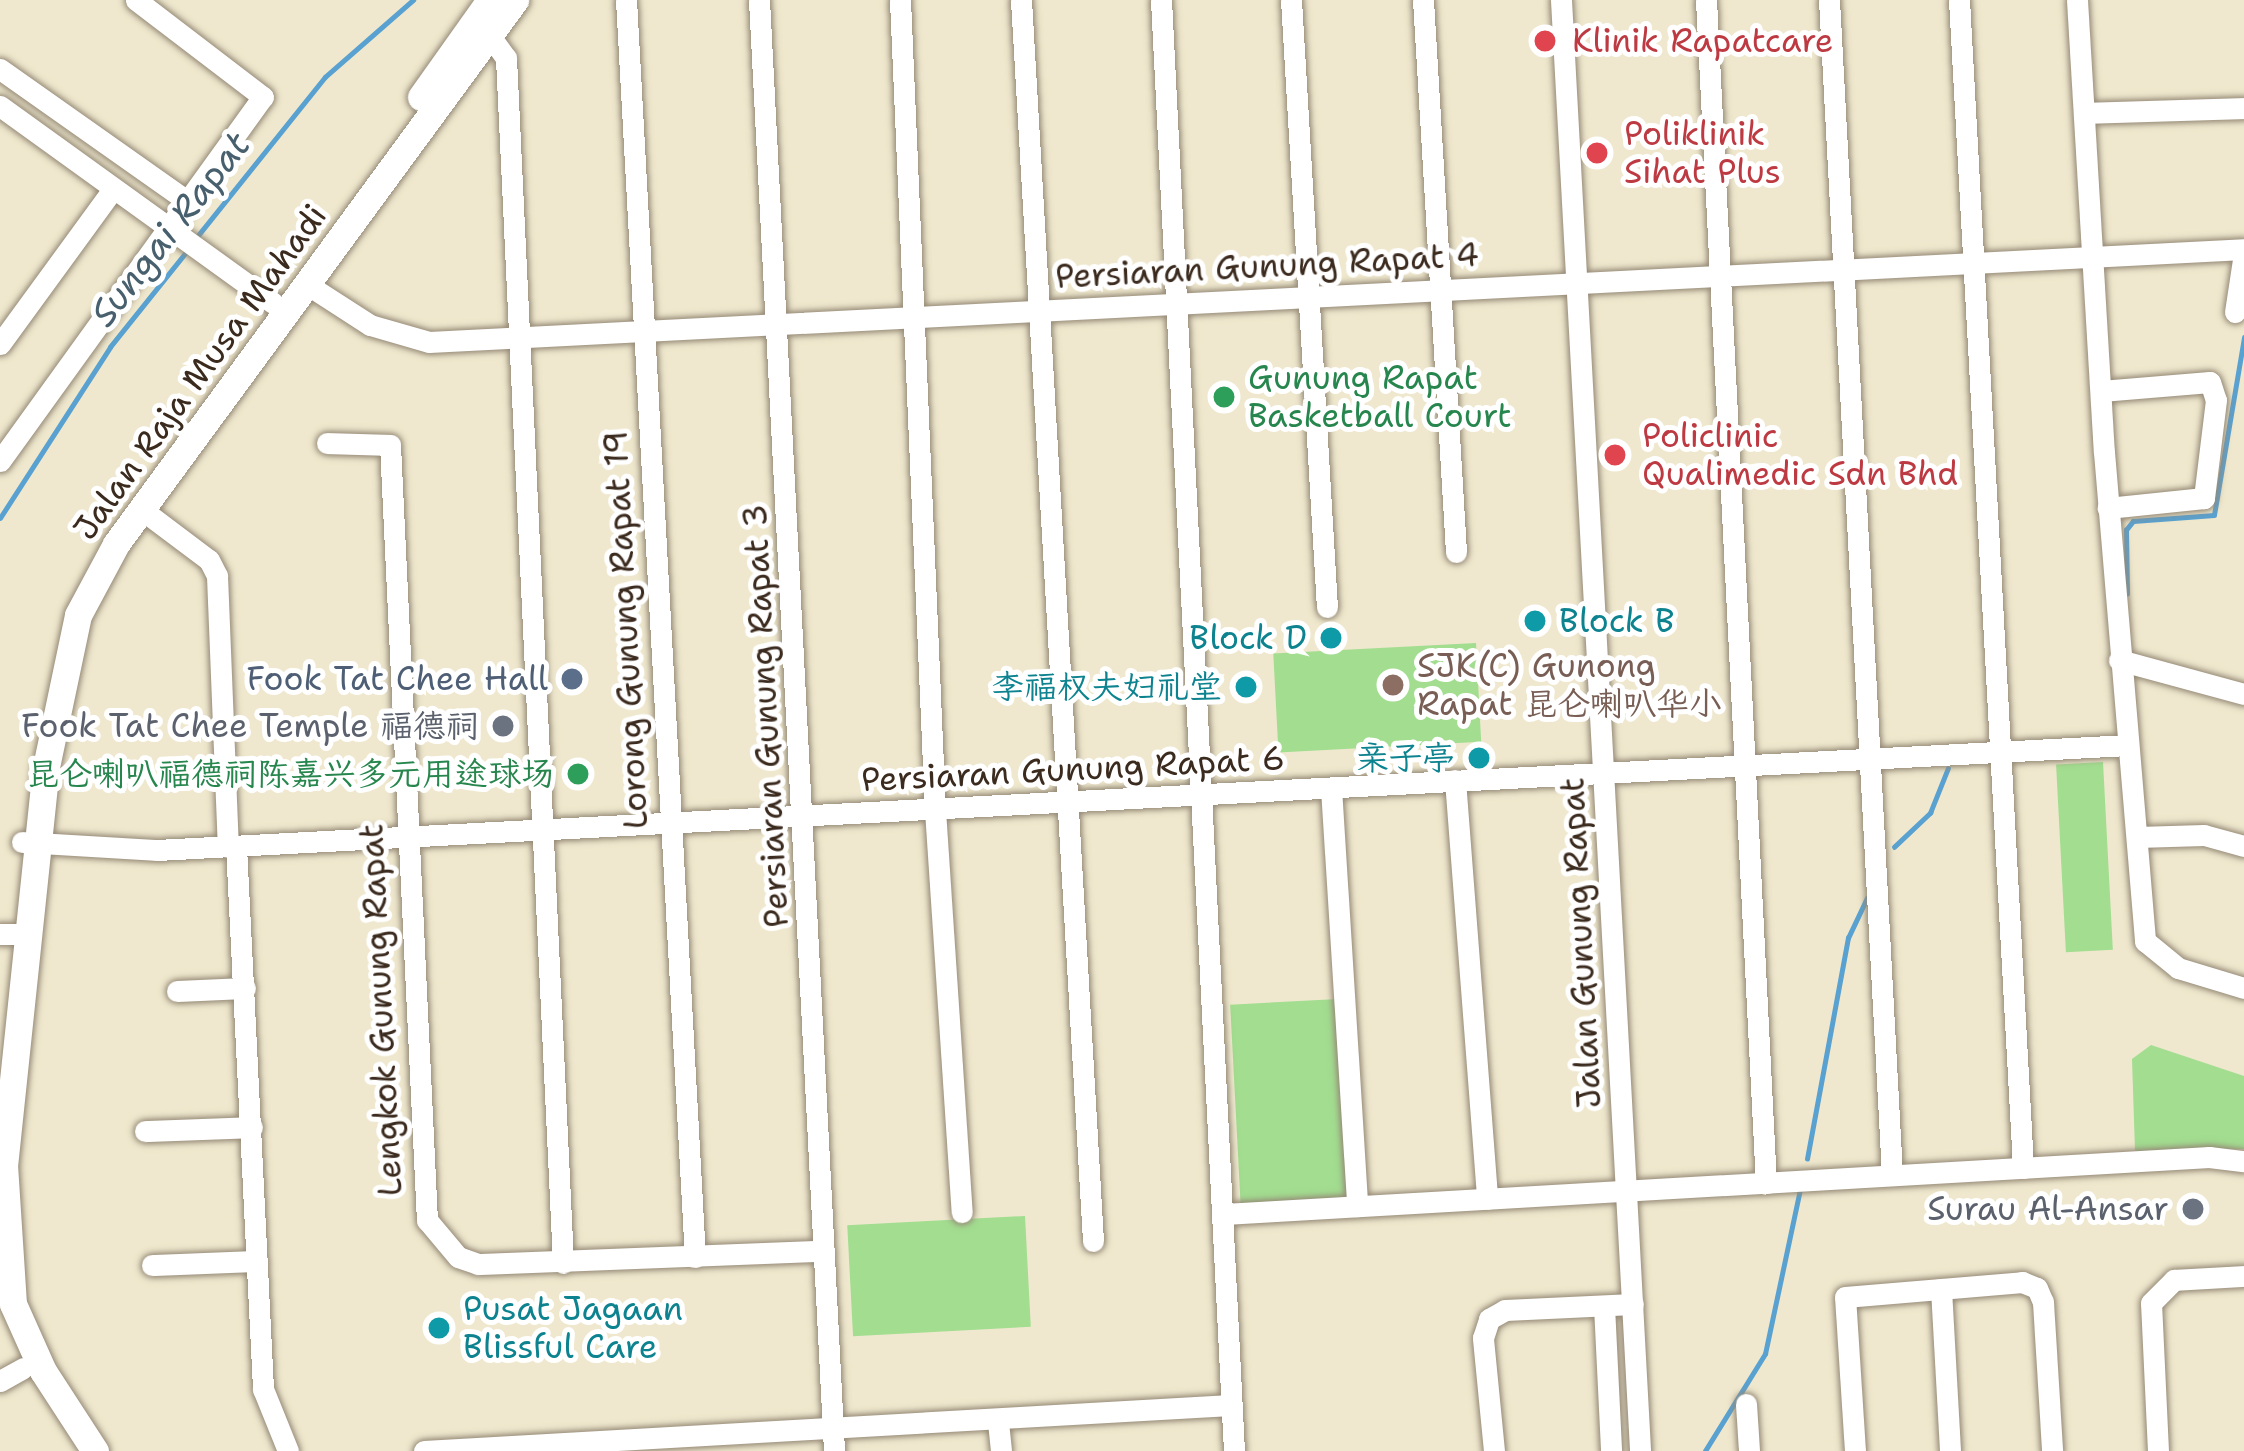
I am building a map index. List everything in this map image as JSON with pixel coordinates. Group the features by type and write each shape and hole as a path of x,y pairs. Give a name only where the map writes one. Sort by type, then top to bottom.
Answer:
{"main road":[{"name":"Jalan Raja Musa Mahadi","path":"29,842 36,719 62,611 128,501 490,0"},
{"name":"Jalan Raja Musa Mahadi","path":"0,1044 29,842 57,695 78,615 141,509 515,0"},
{"path":"261,348 274,321 273,303 286,304 307,286"},
{"name":"Jalan Raja Musa Mahadi","path":"13,934 4,1166 13,1304 43,1371 95,1451"},
{"path":"0,1318 12,1374 75,1451"}],"street":[{"path":"0,461 175,232 187,201 264,92 136,0"},
{"name":"Lorong Gunung Rapat 19","path":"626,0 695,1257"},
{"name":"Persiaran Gunung Rapat 3","path":"759,0 834,1440"},
{"path":"900,0 935,810 962,1212"},
{"path":"1021,0 1063,802 1093,1240"},
{"path":"1161,0 1234,1451"},
{"path":"1291,0 1327,607"},
{"path":"1424,0 1456,552"},
{"name":"Jalan Gunung Rapat","path":"1561,0 1640,1451"},
{"path":"1706,0 1766,1183"},
{"path":"1829,0 1892,1175"},
{"path":"1959,0 2023,1168"},
{"path":"2078,0 2108,508 2145,940 2154,956 2244,988"},
{"path":"490,36 506,58 538,831 562,1263"},
{"path":"0,69 187,201"},
{"path":"2084,113 2244,108"},
{"path":"2,114 273,303"},
{"path":"0,344 113,189"},
{"path":"2235,312 2244,251"},
{"name":"Persiaran Gunung Rapat 4","path":"307,286 403,338 779,318 1040,311 1973,260 2244,251"},
{"path":"2102,391 2215,387 2206,495 2192,502 2108,508"},
{"name":"Lengkok Gunung Rapat","path":"327,443 390,445 404,834 427,1220 458,1257 478,1264 824,1251"},
{"path":"141,509 209,560 217,576 245,988 263,1389 288,1451"},
{"path":"2120,660 2244,694"},
{"name":"Persiaran Gunung Rapat 6","path":"29,842 232,846 2128,745"},
{"path":"1455,780 1486,1199"},
{"path":"1331,788 1357,1206"},
{"path":"2137,837 2204,835 2244,846"},
{"path":"177,991 245,988"},
{"path":"145,1131 252,1127"},
{"path":"1224,1214 2023,1168 2244,1161"},
{"path":"152,1265 257,1261"},
{"path":"2158,1451 2151,1304 2174,1280 2244,1276"},
{"path":"1855,1451 1841,1308 1858,1292 2022,1282 2037,1288 2052,1451"},
{"path":"1941,1289 1950,1451"},
{"path":"1494,1451 1484,1338 1489,1319 1505,1310 1633,1304"},
{"path":"1604,1306 1611,1451"},
{"path":"1747,1404 1749,1451"},
{"path":"424,1451 834,1440 998,1422 1231,1406"},
{"path":"998,1422 1000,1451"}],"green space":[{"path":"1476,643 1481,742 1278,752 1273,654"},
{"path":"2103,762 2113,950 2066,952 2056,764"},
{"path":"1338,999 1348,1198 1241,1203 1230,1005"},
{"path":"2151,1045 2244,1076 2244,1149 2135,1151 2132,1059"},
{"path":"1025,1216 1031,1327 853,1336 847,1225"}],"waterway":[{"name":"Sungai Rapat","path":"196,238 325,77 413,0"},
{"name":"Sungai Rapat","path":"0,518 110,347 186,252"},
{"path":"2127,594 2126,530 2133,521 2214,515 2244,338"},
{"path":"1894,847 1930,813 1948,768"},
{"path":"1807,1159 1848,938 1867,898"},
{"path":"1705,1451 1765,1354 1800,1190"}],"place":[{"name":"Klinik Rapatcare","path":"1545,41"},
{"name":"Poliklinik Sihat Plus","path":"1597,153"},
{"name":"Gunung Rapat Basketball Court","path":"1224,397"},
{"name":"Policlinic Qualimedic Sdn Bhd","path":"1615,455"},
{"name":"Block B","path":"1535,621"},
{"name":"Block D","path":"1331,638"},
{"name":"Fook Tat Chee Hall","path":"572,679"},
{"name":"SJK(C) Gunong Rapat 昆仑喇叭华小","path":"1393,685"},
{"name":"李福权夫妇礼堂","path":"1246,687"},
{"name":"Fook Tat Chee Temple 福德祠","path":"503,726"},
{"name":"亲子亭","path":"1479,758"},
{"name":"昆仑喇叭福德祠陈嘉兴多元用途球场","path":"578,774"},
{"name":"Surau Al-Ansar","path":"2193,1209"},
{"name":"Pusat Jagaan Blissful Care","path":"439,1328"}]}
